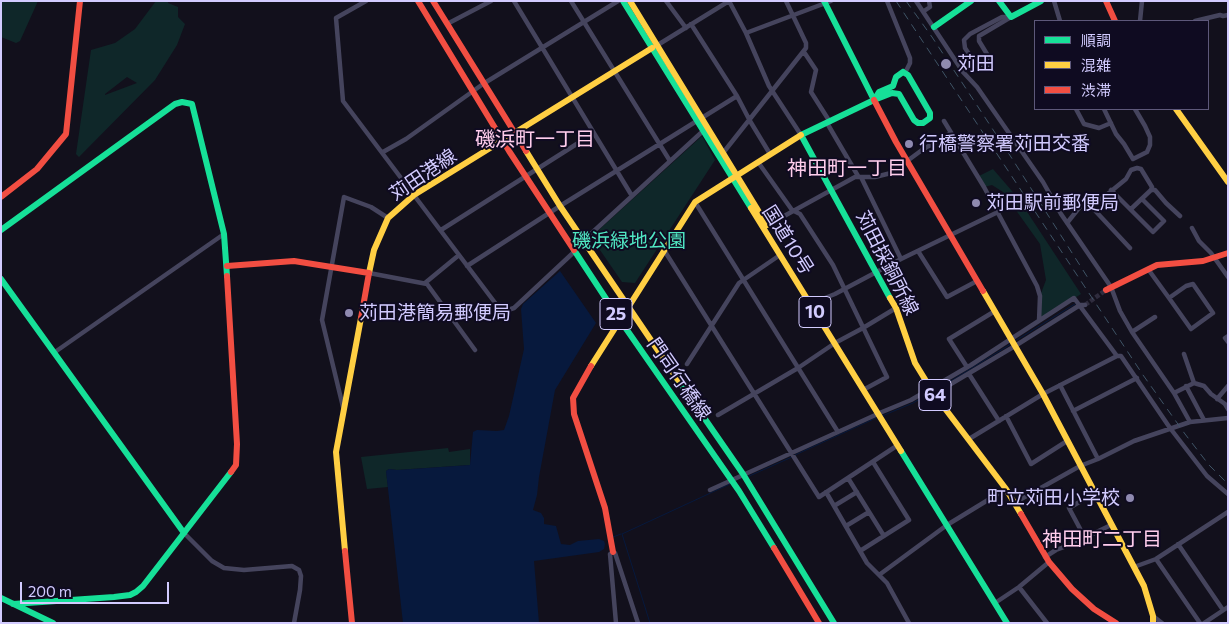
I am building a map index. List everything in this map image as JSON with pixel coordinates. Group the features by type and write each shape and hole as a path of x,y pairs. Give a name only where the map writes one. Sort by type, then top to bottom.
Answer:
{"main road":[{"path":"1,196 37,170 66,134 80,1"},
{"name":"門司行橋線","path":"418,1 525,176 620,320 731,479 819,623"},
{"name":"門司行橋線","path":"433,1 536,169 583,241 743,474 834,623"},
{"name":"国道10号","path":"623,1 655,47"},
{"name":"国道10号","path":"630,1 699,120 949,524 1007,622"},
{"path":"934,27 971,1"},
{"path":"999,1 1011,17 1027,4 1041,1"},
{"path":"1106,1 1116,20"},
{"path":"827,2 874,100 1043,394 1134,567 1147,595 1153,620"},
{"name":"苅田港線","path":"352,623 336,452 374,250 388,218 414,195 655,47"},
{"path":"613,552 605,508 574,414 573,398 578,387 694,202 801,135 874,100 896,93 899,94 916,122 923,123 931,115 905,73 897,75 893,86 879,92 874,100"},
{"path":"1,230 175,104 187,102 192,104 224,234 236,465 143,586 130,595 13,604"},
{"path":"1177,110 1228,182"},
{"name":"国道10号","path":"699,120 703,130 721,155"},
{"name":"苅田採銅所線","path":"801,135 896,308 915,363 932,391 1006,489 1047,560 1072,589 1094,609 1116,623"},
{"name":"国道10号","path":"765,227 780,254 813,303"},
{"path":"1109,288 1157,265 1202,261 1228,253"},
{"path":"227,266 294,261 369,273"},
{"path":"1,279 184,533"},
{"name":"国道10号","path":"880,413 898,446 949,524"},
{"path":"1,598 53,623"}],"street":[{"path":"366,1 336,18 343,101 502,312 514,308 574,252"},
{"path":"447,24 491,1"},
{"path":"514,1 632,196"},
{"path":"571,1 670,161"},
{"path":"383,152 406,139 483,84 618,1"},
{"path":"666,1 686,28"},
{"path":"655,47 729,1 746,33 769,86 801,135"},
{"path":"721,155 804,52 806,44 786,1"},
{"path":"887,1 910,58 910,63 905,73"},
{"path":"916,1 963,72 977,87 1044,182 1067,223 1109,288 1132,332 1174,393 1190,422"},
{"path":"924,12 930,7 929,1"},
{"path":"1054,1 1060,20"},
{"path":"1140,20 1142,1"},
{"path":"746,33 827,2"},
{"path":"1199,20 1228,15"},
{"path":"1002,17 1011,17 979,36 979,41 990,62 986,68 978,67 965,48 965,38 1002,17"},
{"path":"691,24 737,96 770,154"},
{"path":"804,52 816,70 811,92 859,176 901,258"},
{"path":"467,266 737,96"},
{"path":"1077,110 1084,124 1100,128 1111,123"},
{"path":"1104,110 1116,134 1133,159 1146,152 1150,145 1150,137 1146,126 1136,110"},
{"path":"944,121 998,212 1037,286 1040,296 1039,321"},
{"path":"583,241 703,130"},
{"path":"440,230 594,133"},
{"path":"765,227 792,210 859,176 886,175 896,171 927,147 951,133"},
{"path":"758,162 792,210 800,214 832,265 887,377 865,389"},
{"path":"1067,223 1083,203 1098,200 1126,179 1131,170 1141,169 1152,187 1151,190"},
{"path":"1111,190 1153,232 1164,221 1142,199"},
{"path":"1131,209 1151,190"},
{"path":"1151,190 1155,190 1180,216"},
{"path":"344,411 322,320 344,197 371,207 388,218"},
{"path":"694,202 838,432"},
{"path":"1087,202 1130,248"},
{"path":"813,303 845,289 901,258 998,212"},
{"path":"1192,228 1199,241 1228,277"},
{"path":"54,352 224,234"},
{"path":"664,250 819,497 898,446"},
{"path":"918,251 947,298 978,281"},
{"path":"687,364 739,283 780,254"},
{"path":"425,283 459,256"},
{"path":"1148,269 1191,329 1213,313 1192,284 1169,298"},
{"path":"369,273 427,284 475,350"},
{"path":"932,391 1074,298 1082,304 1117,356 1121,356 1170,428 1207,476 1228,494"},
{"path":"710,490 969,374 1082,304"},
{"path":"718,415 798,368 836,342 896,308"},
{"path":"966,368 949,339 995,311"},
{"path":"1132,332 1155,317"},
{"path":"1228,336 1225,338 1228,342"},
{"path":"1184,354 1194,383"},
{"path":"969,439 1043,394 1117,356"},
{"path":"969,374 999,421"},
{"path":"1073,411 1137,378"},
{"path":"1174,393 1194,383 1204,386 1225,404 1228,409"},
{"path":"1060,385 1098,459"},
{"path":"1186,386 1204,420"},
{"path":"1217,399 1228,386"},
{"path":"1006,416 1031,464 1067,441"},
{"path":"1014,503 1080,466 1134,441 1190,422 1228,418"},
{"path":"860,551 909,520 873,462"},
{"path":"848,478 884,536"},
{"path":"879,575 949,524 1006,489"},
{"path":"826,492 867,563 887,583 909,623"},
{"path":"834,506 857,492"},
{"path":"1085,538 1069,508 1095,493"},
{"path":"846,526 869,512"},
{"path":"1134,567 1156,559 1226,513 1228,519"},
{"path":"996,602 1019,587 1056,550 1111,525"},
{"path":"184,533 212,561 224,568 244,570 292,566 298,570 301,576 300,590 294,623"},
{"path":"1178,544 1226,608 1204,623"},
{"path":"616,623 610,554 613,552 615,553 638,623"},
{"path":"1156,559 1200,623"},
{"path":"1019,587 1047,623"},
{"path":"1153,620 1162,623"}],"green space":[{"path":"1,1 38,1 20,41 16,43 1,37"},
{"path":"156,1 168,1 168,3 178,7 178,17 185,24 177,45 155,80 79,157 76,154 91,50 115,43 135,29","holes":["127,77 137,83 105,95"]},
{"name":"磯浜緑地公園","path":"702,136 715,160 635,283 622,282 591,237"},
{"path":"993,169 1018,198 1081,294 1039,321 1040,296 1046,280 1040,244 1003,192 992,185 984,187 977,177"},
{"path":"448,448 449,452 470,449 470,465 389,469 386,471 388,487 367,489 361,457"}],"water":[{"path":"560,271 596,323 555,390 533,510 541,513 544,518 544,524 556,526 561,544 570,545 578,541 599,539 604,541 604,549 599,552 534,561 539,623 403,623 386,471 389,469 470,465 473,432 477,430 504,430 524,349 521,309 523,304"}],"waterway":[{"path":"1015,341 1075,304"},
{"path":"936,390 1011,344"},
{"path":"882,416 913,403 930,393"},
{"path":"795,455 876,418"},
{"path":"747,477 792,457"},
{"path":"650,623 622,534 730,484"},
{"path":"613,537 621,534"}],"tunnel":[{"path":"1085,305 1106,290"}],"railway":[{"path":"896,1 1143,375 1209,465 1228,484"},
{"path":"906,1 1011,157 1088,278"}],"traffic: fast":[{"path":"623,1 751,208"},
{"path":"824,1 874,100 801,135 890,298"},
{"path":"934,27 971,1"},
{"path":"999,1 1011,17 1041,1"},
{"path":"903,72 908,75 930,113 930,118 923,123 918,123 914,120 899,94 892,93 874,100 879,92 893,86 896,77 903,72"},
{"path":"1,230 175,104 182,102 192,104 224,234 227,276"},
{"path":"574,250 620,320 739,491 774,548"},
{"path":"1,279 184,533"},
{"path":"678,380 743,474 834,623"},
{"path":"901,451 1007,623"},
{"path":"13,604 114,597 130,595 136,592 143,586 231,472"},
{"path":"1,598 53,623"}],"traffic: slow":[{"path":"630,1 767,225"},
{"path":"369,273 374,250 388,218 414,195 652,48"},
{"path":"1177,110 1228,182"},
{"path":"591,366 695,202 801,135"},
{"path":"526,151 560,206 678,380"},
{"path":"751,208 901,451"},
{"path":"983,291 1043,394 1144,586 1153,616 1153,623"},
{"path":"890,298 896,308 915,363 934,394 1006,489 1021,514"},
{"path":"345,551 336,452 361,318"}],"traffic: jam":[{"path":"1,197 37,169 66,134 80,1"},
{"path":"418,1 509,151 574,250"},
{"path":"433,1 526,151"},
{"path":"1106,1 1115,20"},
{"path":"874,100 896,142 983,291"},
{"path":"1106,290 1157,265 1203,261 1228,253"},
{"path":"227,266 294,261 369,273 361,318"},
{"path":"227,276 237,444 236,465 231,472"},
{"path":"591,366 573,398 574,414 605,508 613,552"},
{"path":"1021,514 1049,562 1072,589 1094,609 1116,623"},
{"path":"774,548 819,623"},
{"path":"345,551 352,623"}],"place":[{"name":"苅田","path":"946,64"},
{"name":"行橋警察署苅田交番","path":"909,144"},
{"name":"苅田駅前郵便局","path":"976,203"},
{"name":"苅田港簡易郵便局","path":"349,313"},
{"name":"町立苅田小学校","path":"1130,498"}],"district":[{"name":"磯浜町一丁目","path":"535,139"},
{"name":"神田町一丁目","path":"847,168"},
{"name":"神田町二丁目","path":"1102,539"}]}
